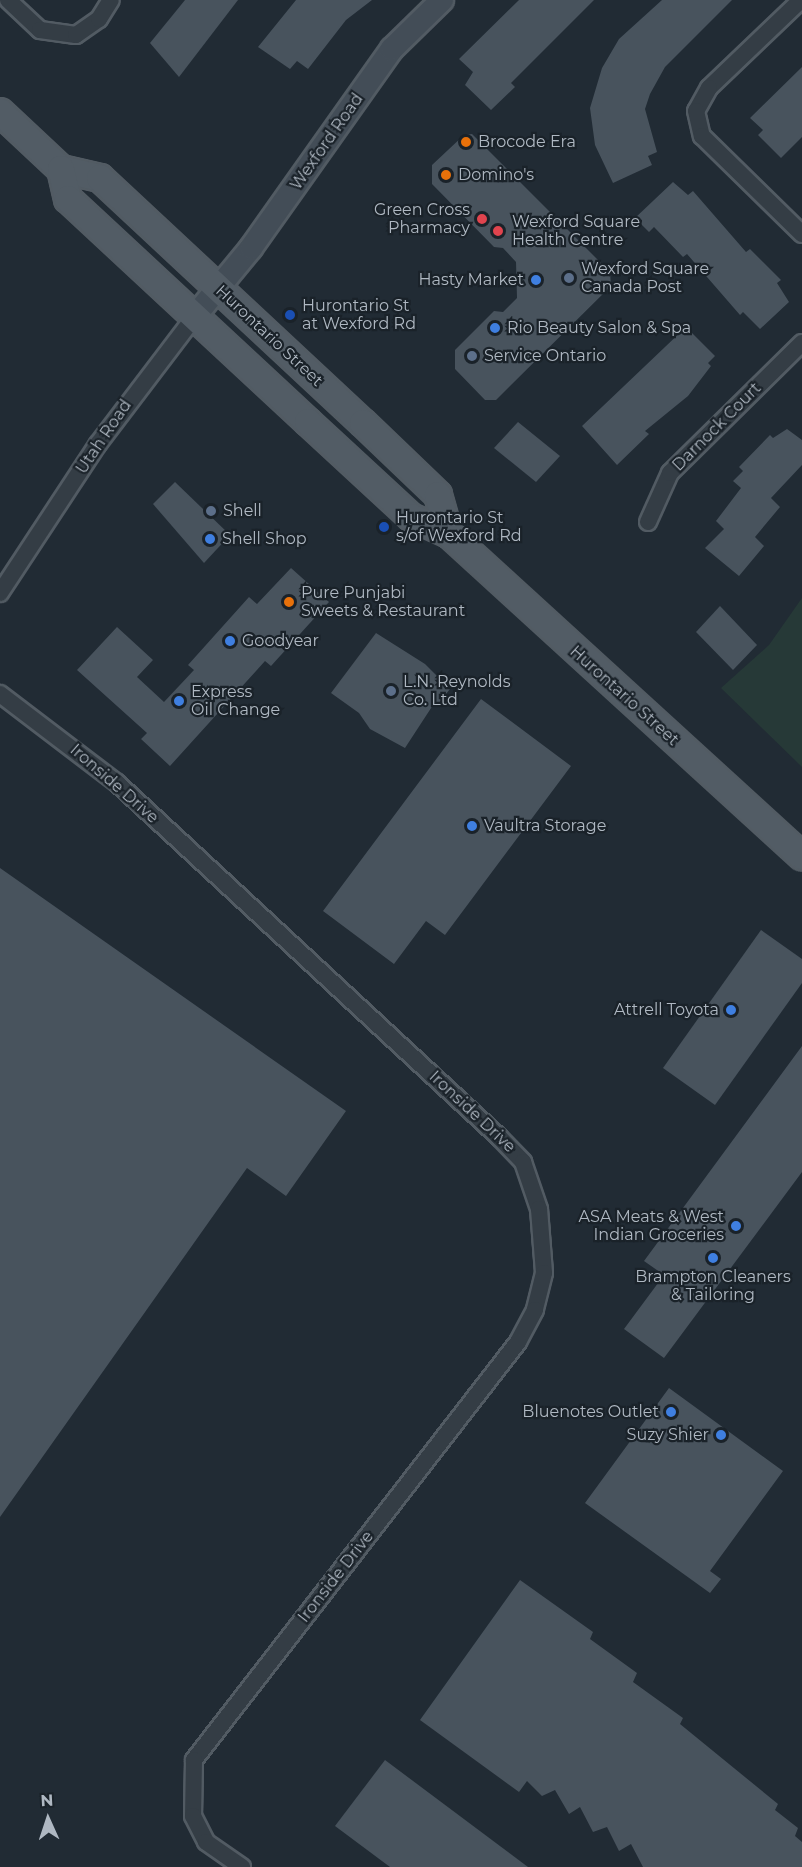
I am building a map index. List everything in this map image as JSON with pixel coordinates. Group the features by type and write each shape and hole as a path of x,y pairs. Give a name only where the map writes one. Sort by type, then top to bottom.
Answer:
{"main road":[{"path":"0,112 61,169"},
{"name":"Hurontario Street","path":"448,534 438,495 100,178 61,169 68,199 411,517 448,534 802,856"}],"street":[{"path":"8,0 40,30 76,35 99,19 111,0"},
{"name":"Wexford Road","path":"218,288 392,49 442,0"},
{"path":"801,0 709,88 696,111 702,136 802,234"},
{"name":"Utah Road","path":"0,593 104,435 218,288"},
{"name":"Darnock Court","path":"648,522 670,473 802,343"},
{"name":"Ironside Drive","path":"0,694 117,783 500,1137 523,1162 539,1209 544,1274 535,1310 518,1342 194,1760 193,1816 206,1842 242,1867"}],"green space":[{"path":"802,598 802,767 721,688 769,645"}],"building":[{"path":"185,0 238,0 179,77 150,43"},
{"path":"296,0 372,0 346,20 308,69 297,61 290,69 258,47"},
{"path":"519,0 594,0 511,83 515,87 491,110 465,85 473,72 459,59"},
{"path":"662,0 732,0 665,67 650,94 645,109 657,152 648,156 652,165 613,183 595,145 590,108 602,68 619,39"},
{"path":"802,67 802,137 781,158 758,135 763,130 750,118"},
{"path":"472,134 610,272 611,286 496,400 485,400 455,369 455,350 494,311 503,312 517,298 516,262 503,248 494,247 432,184 432,165 464,135"},
{"path":"673,182 688,195 693,191 746,252 750,249 781,280 777,283 789,302 760,329 743,312 740,315 687,254 683,257 654,227 649,232 635,218"},
{"path":"686,327 715,356 708,363 711,366 688,396 645,431 649,434 617,465 582,426"},
{"path":"518,422 560,456 536,482 494,448"},
{"path":"787,429 802,440 802,465 771,498 780,507 755,537 764,546 739,576 705,548 724,529 716,521 741,488 733,481 743,471 739,467 770,435 773,438"},
{"path":"175,482 230,535 204,563 153,504"},
{"path":"291,568 329,602 271,666 265,661 170,766 141,739 147,733 77,670 117,627 153,660 137,677 164,702 194,670 188,665 249,597 257,604"},
{"path":"720,606 757,645 733,670 696,632"},
{"name":"L.N. Reynolds Co. Ltd","path":"376,633 425,664 450,689 438,704 435,702 405,748 370,729 359,713 331,693"},
{"path":"481,699 571,766 445,935 426,921 394,964 323,911"},
{"path":"0,868 346,1111 286,1196 247,1168 0,1517"},
{"path":"761,930 802,959 802,983 715,1105 663,1068"},
{"path":"802,1046 802,1172 664,1358 624,1329 664,1275 644,1261"},
{"path":"669,1388 783,1471 710,1571 721,1579 710,1593 585,1503"},
{"path":"520,1580 593,1632 590,1639 637,1673 633,1682 683,1718 680,1724 778,1804 775,1810 798,1828 795,1836 802,1842 802,1867 643,1867 631,1844 619,1851 607,1827 593,1832 580,1807 569,1814 555,1790 542,1796 527,1781 519,1792 420,1720"},
{"path":"385,1760 528,1867 390,1867 335,1826"}],"place":[{"name":"Brocode Era","path":"466,142"},
{"name":"Domino's","path":"446,175"},
{"name":"Green Cross Pharmacy","path":"482,219"},
{"name":"Wexford Square Health Centre","path":"498,231"},
{"name":"Wexford Square Canada Post","path":"569,278"},
{"name":"Hasty Market","path":"536,280"},
{"name":"Hurontario St at Wexford Rd","path":"290,315"},
{"name":"Rio Beauty Salon & Spa","path":"495,328"},
{"name":"Service Ontario","path":"472,356"},
{"name":"Shell","path":"211,511"},
{"name":"Hurontario St s/of Wexford Rd","path":"384,527"},
{"name":"Shell Shop","path":"210,539"},
{"name":"Pure Punjabi Sweets & Restaurant","path":"289,602"},
{"name":"Goodyear","path":"230,641"},
{"name":"L.N. Reynolds Co. Ltd","path":"391,691"},
{"name":"Express Oil Change","path":"179,701"},
{"name":"Vaultra Storage","path":"472,826"},
{"name":"Attrell Toyota","path":"731,1010"},
{"name":"ASA Meats & West Indian Groceries","path":"736,1226"},
{"name":"Brampton Cleaners & Tailoring","path":"713,1258"},
{"name":"Bluenotes Outlet","path":"671,1412"},
{"name":"Suzy Shier","path":"721,1435"}]}
